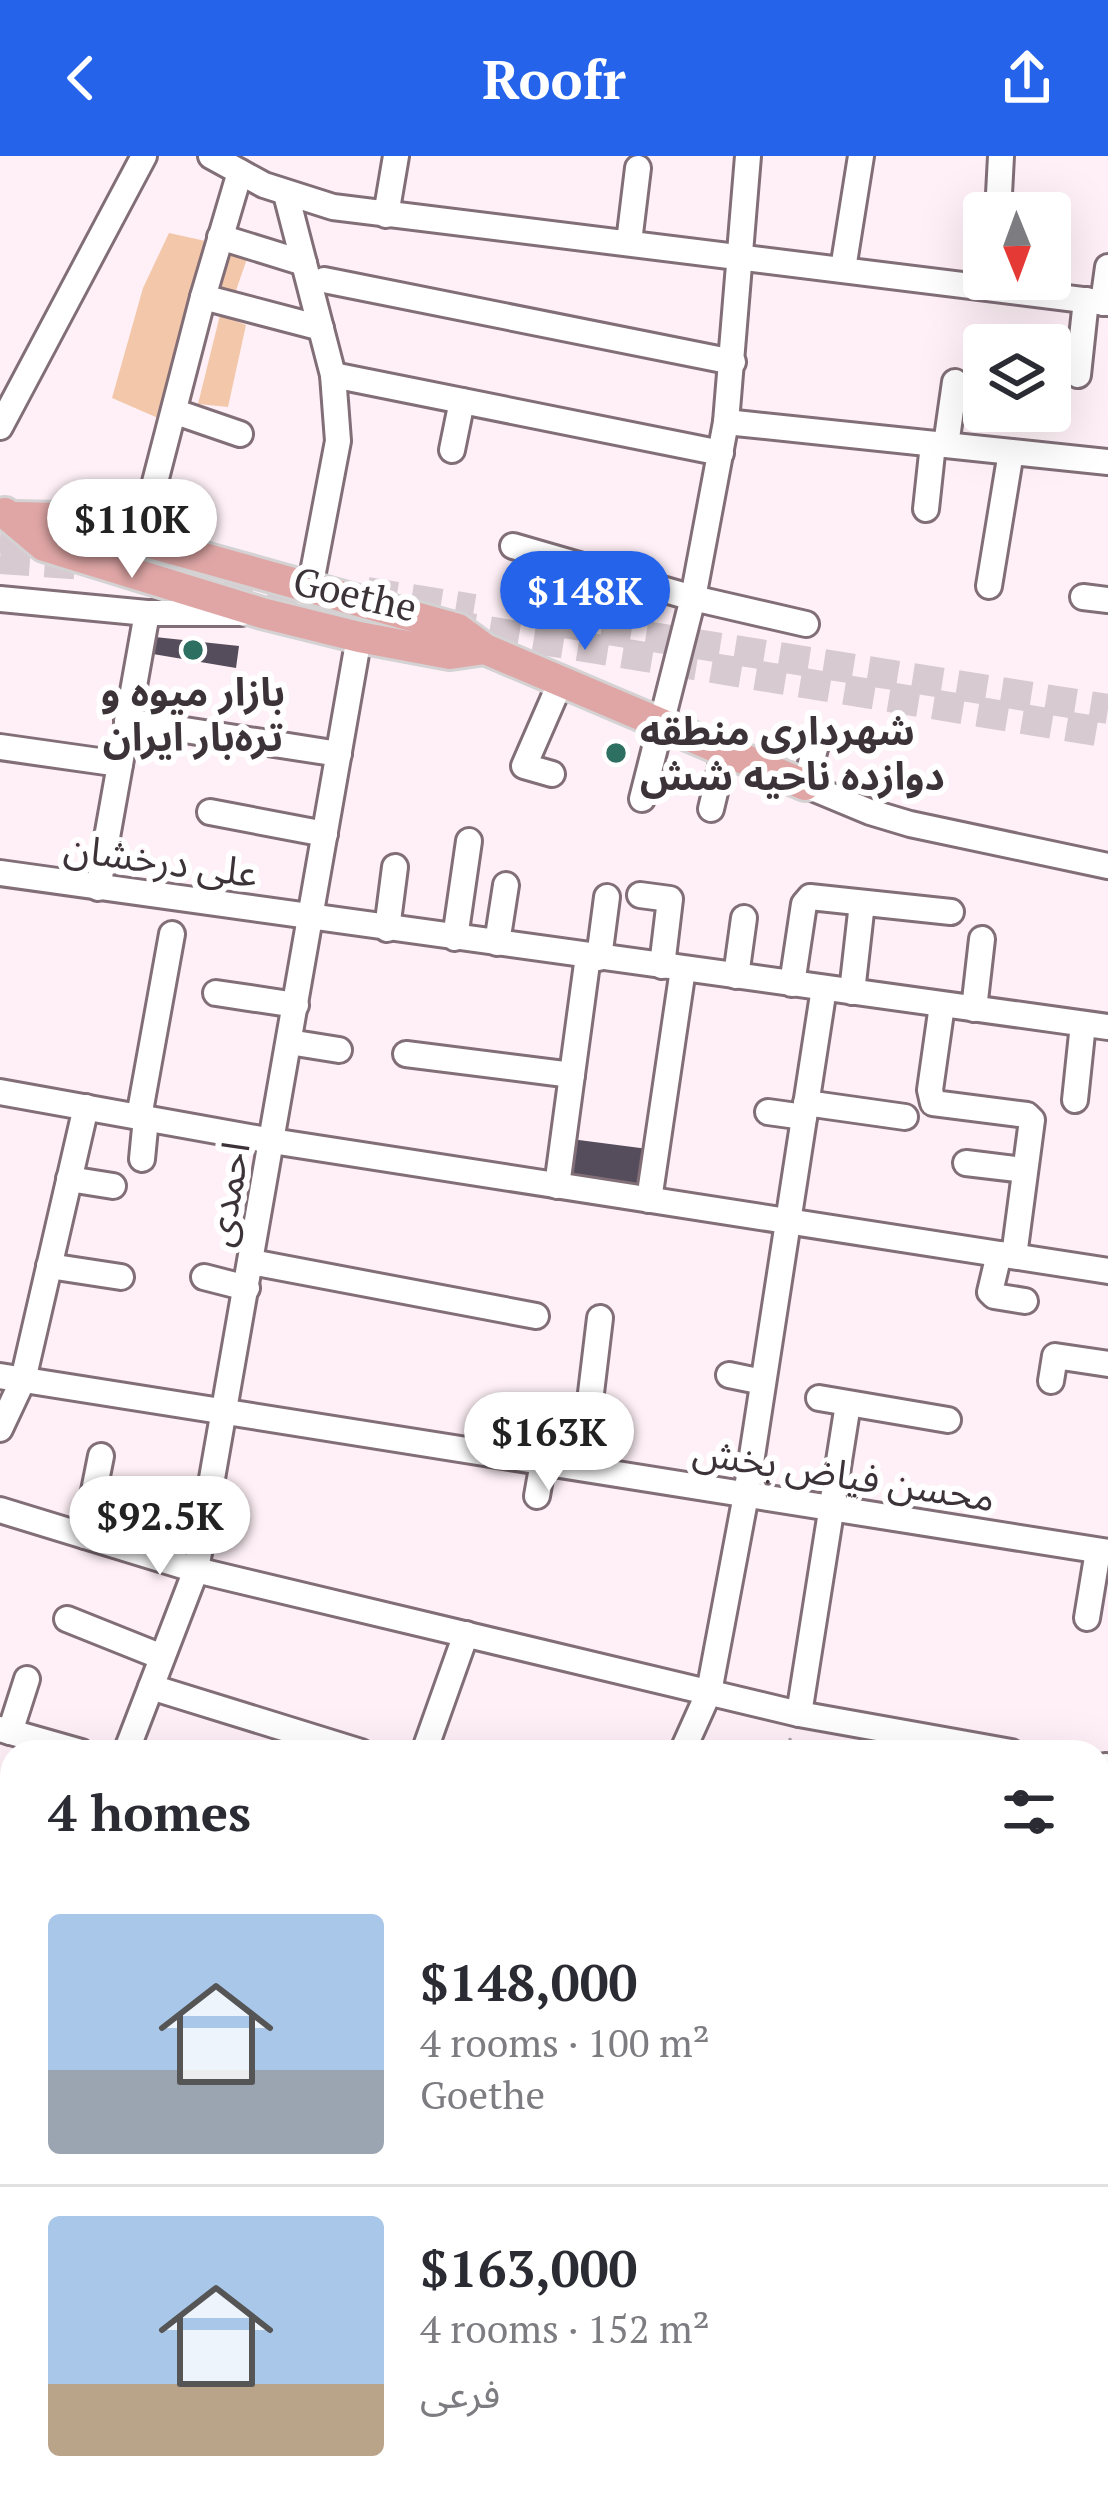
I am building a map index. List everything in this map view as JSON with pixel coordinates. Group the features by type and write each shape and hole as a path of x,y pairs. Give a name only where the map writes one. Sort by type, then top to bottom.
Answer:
{"main road":[{"name":"Goethe","path":"7,513 61,518 458,629 484,649 805,784"},
{"name":"Goethe","path":"7,513 44,546 262,613 450,654 484,649"},
{"path":"372,639 394,627 391,610"}],"street":[{"path":"0,428 145,156"},
{"path":"386,215 396,156"},
{"path":"642,799 693,598 721,453 733,362 748,156"},
{"path":"842,269 861,156"},
{"path":"1001,156 1002,192"},
{"path":"140,540 220,238 225,161 309,202 386,215 963,281"},
{"path":"628,242 638,168"},
{"path":"286,194 333,375 338,441 310,588"},
{"path":"220,238 304,263"},
{"path":"1078,375 1108,267"},
{"path":"324,280 733,362"},
{"path":"203,297 321,328"},
{"path":"333,375 721,453"},
{"path":"926,509 955,382"},
{"path":"452,450 462,401"},
{"path":"176,412 240,434"},
{"path":"726,422 1108,462"},
{"path":"989,586 1011,452"},
{"path":"513,546 693,598 806,624"},
{"path":"0,598 148,613 262,613"},
{"path":"98,887 148,613"},
{"name":"احمدی","path":"131,1740 196,1570 339,754 372,639"},
{"path":"552,774 524,766 562,679"},
{"path":"127,721 339,754"},
{"path":"805,784 816,745"},
{"path":"0,747 120,764"},
{"path":"711,809 725,750"},
{"name":"Goethe","path":"805,784 910,824 1106,858"},
{"path":"210,812 325,834"},
{"path":"455,938 469,841"},
{"path":"387,929 395,867"},
{"name":"علی درخشان","path":"0,874 1095,1025"},
{"path":"497,944 506,885"},
{"path":"640,895 670,899 673,968 649,1200"},
{"path":"557,1186 572,1075 607,897"},
{"path":"792,984 806,899 951,912"},
{"path":"852,992 862,903"},
{"path":"736,976 744,918"},
{"path":"142,1159 143,1118 172,934"},
{"path":"974,1009 982,939"},
{"path":"687,1740 709,1692 746,1495 824,988"},
{"path":"216,993 296,1006"},
{"path":"942,1005 929,1096 937,1105 1030,1116 1006,1255 990,1292 994,1297 1024,1301"},
{"path":"1075,1100 1095,1025"},
{"path":"290,1042 339,1050"},
{"path":"406,1054 572,1075"},
{"path":"0,1092 272,1142 1108,1271"},
{"path":"0,1429 11,1378 49,1266 86,1107"},
{"path":"768,1112 905,1117"},
{"path":"966,1163 1024,1171"},
{"path":"69,1179 113,1186"},
{"path":"49,1266 121,1277"},
{"path":"204,1277 249,1275 536,1316"},
{"path":"582,1468 600,1318"},
{"path":"1051,1382 1055,1356 1108,1364"},
{"path":"729,1375 764,1382"},
{"name":"محسن فیاض بخش","path":"11,1378 1103,1551"},
{"path":"819,1398 948,1420"},
{"path":"800,1714 848,1404"},
{"path":"85,1536 101,1456"},
{"path":"537,1496 543,1462"},
{"path":"0,1510 196,1570 902,1740"},
{"path":"1087,1618 1103,1551"},
{"path":"67,1619 162,1657"},
{"path":"428,1740 466,1634"},
{"path":"27,1679 5,1731 38,1740"},
{"path":"151,1688 322,1740"}],"shaded area":[{"path":"169,233 210,242 158,418 112,398 143,288"},
{"path":"225,245 249,253 233,299 210,292"},
{"path":"220,315 246,325 228,407 198,404"}],"building":[{"name":"بازار میوه و تره‌بار ایران","path":"155,637 239,646 236,668 147,653 147,643"},
{"path":"571,1139 648,1149 642,1193 565,1178"}],"tunnel":[{"path":"0,538 143,550"},
{"path":"0,559 84,565"},
{"path":"179,577 321,602"},
{"path":"367,592 474,609"},
{"path":"557,622 1108,709"},
{"path":"445,624 1108,733"}],"place":[{"name":"بازار میوه و تره‌بار ایران","path":"193,650"},
{"name":"شهرداری منطقه دوازده ناحیه شش","path":"616,753"}]}
